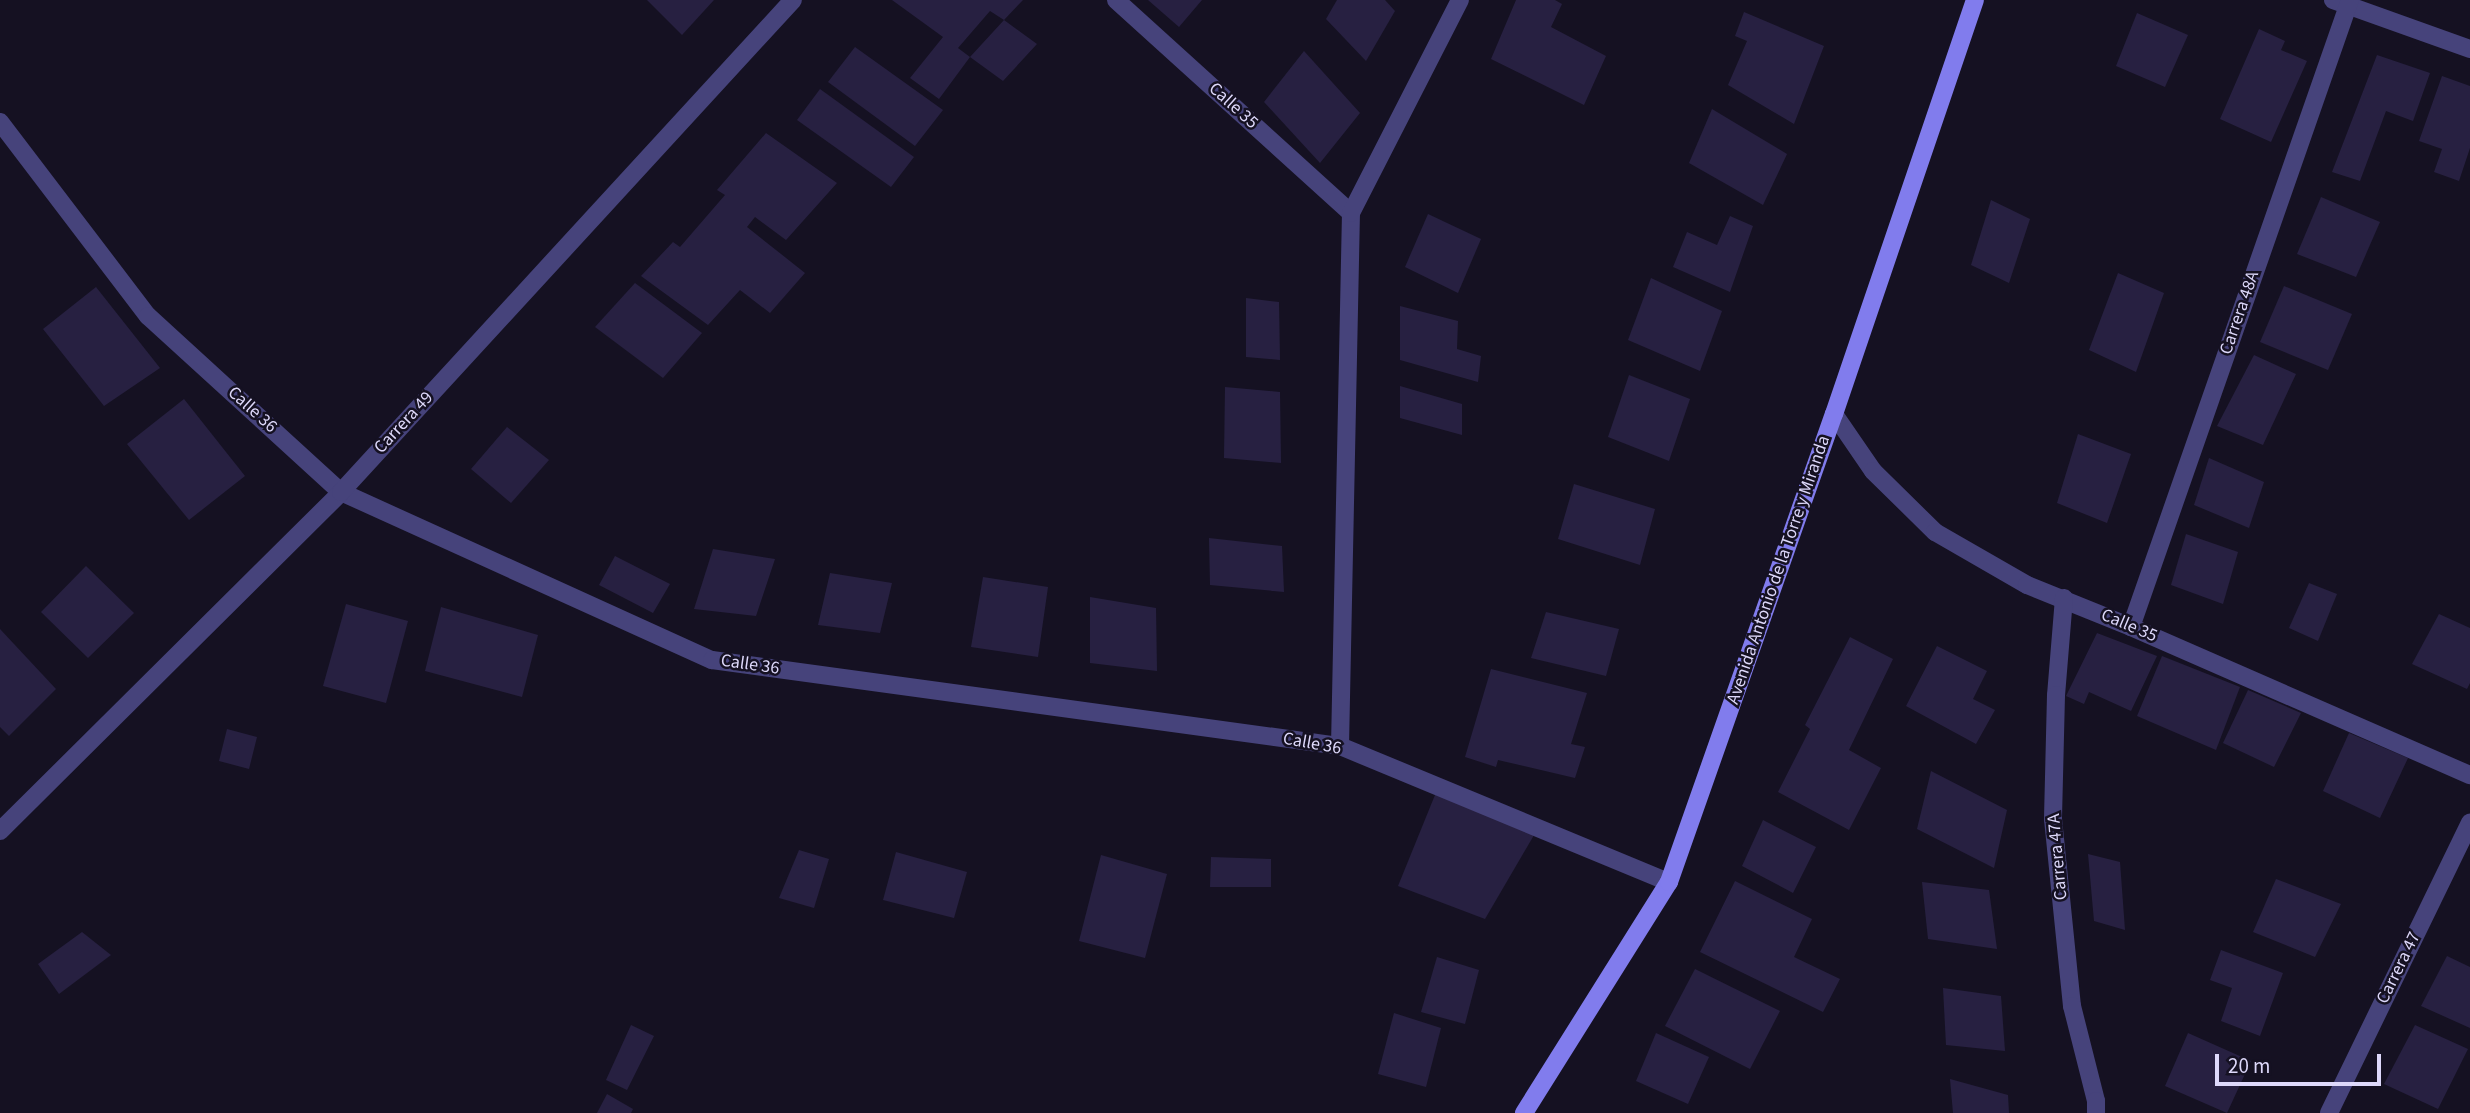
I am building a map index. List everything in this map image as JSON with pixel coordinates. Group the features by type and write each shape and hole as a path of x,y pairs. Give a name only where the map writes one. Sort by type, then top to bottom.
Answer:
{"main road":[{"name":"Avenida Antonio de la Torre y Miranda","path":"1524,1113 1669,882 1834,414 1975,0"}],"street":[{"name":"Carrera 49","path":"0,831 341,492 793,0"},
{"name":"Calle 35","path":"1116,0 1351,213"},
{"path":"1340,746 1351,213 1460,0"},
{"path":"2343,2 2470,49"},
{"name":"Carrera 48A","path":"2131,627 2343,2"},
{"name":"Calle 36","path":"0,122 148,316 341,492 712,660 1340,746 1669,882"},
{"name":"Calle 35","path":"1834,414 1873,471 1936,532 2027,585 2064,598 2470,775"},
{"name":"Carrera 47A","path":"2064,598 2056,695 2053,819 2072,1006 2096,1101 2096,1113"},
{"name":"Carrera 47","path":"2329,1113 2470,822"}],"building":[{"path":"647,0 714,0 682,35"},
{"path":"892,0 1023,0 1004,20 990,11 958,48 970,57 939,99 910,78 943,37"},
{"path":"1148,0 1202,0 1179,27"},
{"path":"1337,0 1385,0 1395,11 1366,61 1326,19"},
{"path":"1516,0 1555,0 1562,4 1551,27 1606,56 1584,105 1491,59"},
{"path":"1744,12 1824,46 1794,124 1728,85 1747,41 1735,36"},
{"path":"2137,13 2188,35 2165,87 2116,66"},
{"path":"1004,20 1037,44 1003,81 970,57"},
{"path":"2259,29 2285,41 2281,50 2307,61 2271,142 2220,119"},
{"path":"855,47 943,110 915,146 828,82"},
{"path":"1304,51 1360,113 1320,163 1264,102"},
{"path":"2377,55 2430,73 2413,121 2386,111 2360,181 2332,172"},
{"path":"2442,76 2470,86 2470,148 2459,181 2434,172 2442,149 2419,141"},
{"path":"820,89 914,157 891,187 797,120"},
{"path":"1712,109 1787,154 1763,205 1689,163"},
{"path":"766,133 837,183 786,240 755,217 747,227 805,273 770,313 740,290 708,325 641,276 673,242 680,247 725,195 717,190"},
{"path":"2321,197 2380,222 2356,277 2297,254"},
{"path":"1991,200 2030,219 2009,283 1971,265"},
{"path":"1428,214 1481,239 1458,293 1405,267"},
{"path":"1730,216 1753,226 1730,292 1673,267 1687,232 1717,245"},
{"path":"2118,273 2164,293 2136,372 2089,350"},
{"path":"1651,278 1722,311 1700,371 1628,340"},
{"path":"635,283 702,333 663,378 595,327"},
{"path":"2284,286 2352,314 2328,370 2260,342"},
{"path":"96,287 160,368 104,406 43,329"},
{"path":"1246,298 1279,302 1280,360 1246,357"},
{"path":"1400,306 1458,321 1457,349 1481,356 1478,382 1400,360"},
{"path":"2254,355 2296,374 2263,445 2217,426"},
{"path":"1629,375 1690,399 1669,461 1608,437"},
{"path":"1400,386 1462,404 1462,435 1400,418"},
{"path":"1225,387 1280,392 1281,463 1224,458"},
{"path":"184,399 245,476 189,520 127,444"},
{"path":"507,427 549,460 511,503 471,469"},
{"path":"2078,434 2131,454 2107,523 2057,503"},
{"path":"2209,458 2264,482 2249,528 2194,505"},
{"path":"1574,484 1655,509 1640,565 1558,539"},
{"path":"2186,534 2238,552 2223,604 2171,585"},
{"path":"1209,538 1282,546 1284,592 1210,585"},
{"path":"713,549 775,559 756,616 694,609"},
{"path":"615,556 670,584 653,613 599,585"},
{"path":"86,566 134,613 88,658 41,612"},
{"path":"830,573 892,583 880,633 818,625"},
{"path":"983,577 1048,587 1038,657 971,647"},
{"path":"2309,583 2337,594 2318,641 2289,628"},
{"path":"1090,597 1156,608 1157,671 1090,663"},
{"path":"346,604 408,621 386,703 323,686"},
{"path":"441,607 538,635 522,697 425,671"},
{"path":"1546,612 1619,629 1606,676 1531,658"},
{"path":"2439,614 2470,628 2470,683 2467,689 2412,664"},
{"path":"0,629 56,689 9,736 0,727"},
{"path":"2097,633 2157,656 2131,711 2089,692 2084,704 2066,696"},
{"path":"1850,637 1893,659 1849,750 1881,768 1849,830 1778,792 1810,729 1805,725"},
{"path":"1937,646 1987,671 1973,699 1995,710 1976,744 1906,706"},
{"path":"2162,656 2240,687 2216,750 2137,716"},
{"path":"1491,669 1587,693 1571,744 1585,747 1575,778 1498,760 1496,767 1465,757"},
{"path":"2248,690 2301,713 2274,767 2223,743"},
{"path":"227,729 257,737 249,769 219,761"},
{"path":"2349,733 2408,758 2380,818 2323,791"},
{"path":"1931,771 2007,810 1994,868 1917,829"},
{"path":"1437,790 1537,830 1485,919 1398,886"},
{"path":"1763,820 1816,847 1793,893 1742,866"},
{"path":"799,850 829,859 814,908 779,898"},
{"path":"896,852 967,872 954,918 883,900"},
{"path":"2088,854 2120,862 2125,930 2094,921"},
{"path":"1101,855 1167,874 1145,958 1079,941"},
{"path":"1211,857 1271,859 1271,887 1210,887"},
{"path":"2276,879 2341,904 2315,957 2253,932"},
{"path":"1735,881 1812,919 1794,957 1840,979 1823,1012 1700,952"},
{"path":"1922,882 1989,890 1997,949 1928,939"},
{"path":"82,932 111,955 59,994 38,964"},
{"path":"2221,950 2283,973 2260,1036 2221,1021 2232,988 2210,980"},
{"path":"2447,956 2470,967 2470,1028 2421,1006"},
{"path":"1437,957 1479,970 1465,1024 1421,1012"},
{"path":"1695,969 1780,1011 1750,1069 1665,1026"},
{"path":"1943,988 2001,996 2005,1051 1946,1045"},
{"path":"1394,1013 1441,1028 1426,1087 1378,1074"},
{"path":"631,1025 654,1036 627,1090 606,1080"},
{"path":"2415,1025 2468,1049 2438,1109 2384,1084"},
{"path":"1656,1033 1709,1057 1688,1104 1636,1081"},
{"path":"2188,1033 2251,1061 2227,1113 2165,1086"},
{"path":"1950,1079 2008,1095 2009,1113 1953,1113"},
{"path":"607,1094 633,1109 631,1113 597,1113"}]}
